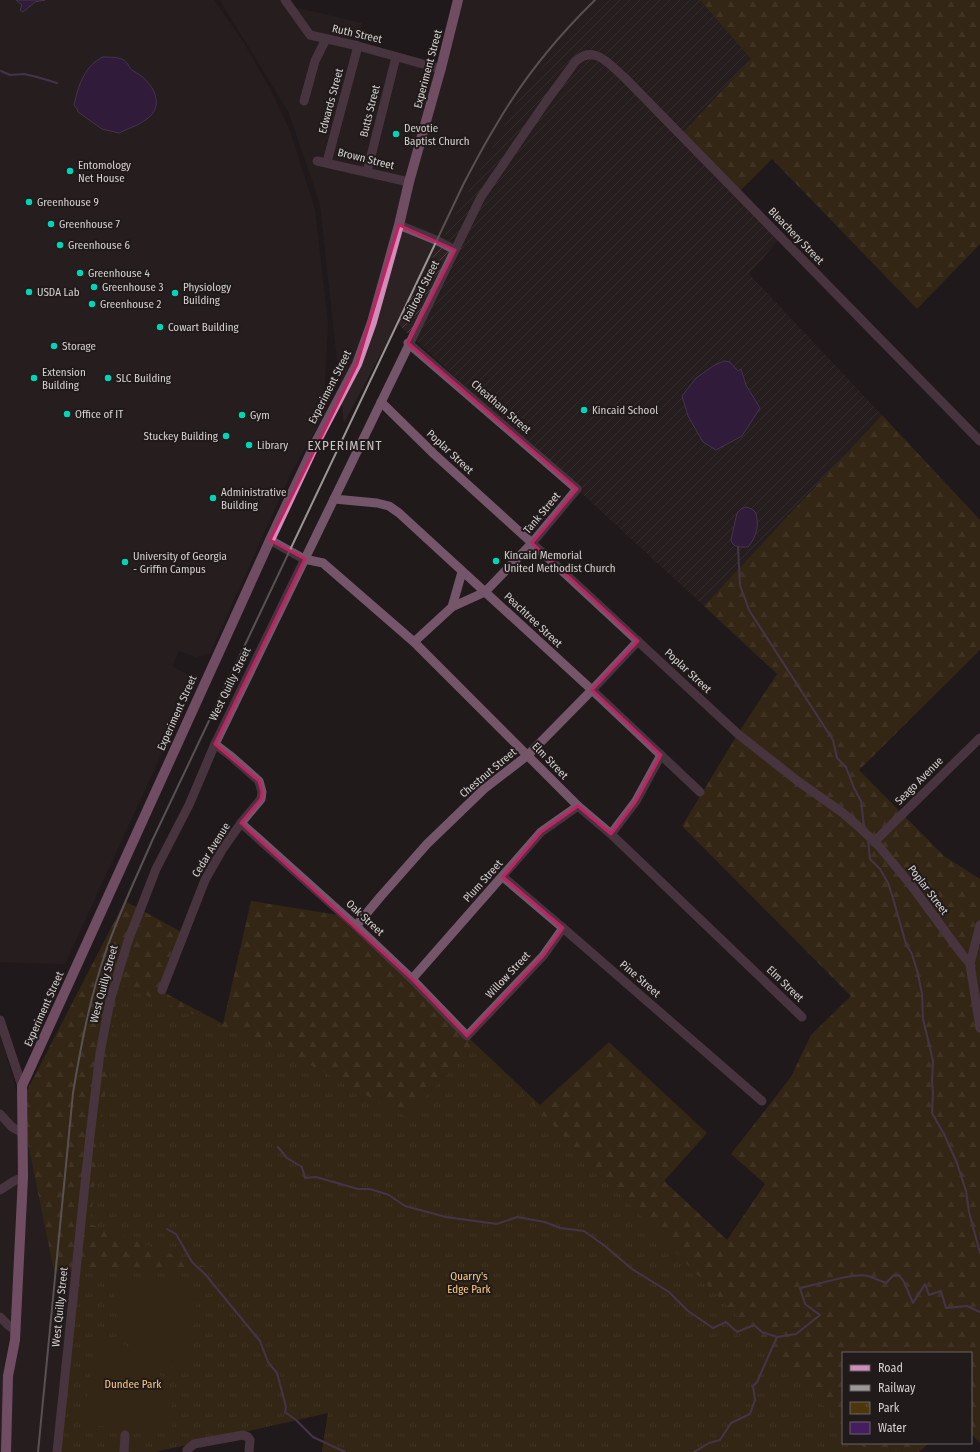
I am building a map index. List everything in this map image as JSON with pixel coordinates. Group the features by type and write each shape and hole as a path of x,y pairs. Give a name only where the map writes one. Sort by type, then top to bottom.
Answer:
{"main road":[{"name":"Experiment Street","path":"6,1452 4,1378 15,1330 23,1178 22,1086 270,540 316,442 357,364 372,322 399,225 409,182 441,69 458,0"}],"street":[{"name":"Ruth Street","path":"285,0 310,35 358,46 441,69"},
{"path":"304,101 315,61 326,39"},
{"name":"Edwards Street","path":"322,161 358,46"},
{"name":"Railroad Street","path":"305,559 408,343 481,197 544,103 574,62 580,57 590,55"},
{"name":"Bleachery Street","path":"590,55 602,58 625,78 980,442"},
{"name":"Butts Street","path":"367,172 396,57"},
{"name":"Brown Street","path":"322,161 409,182"},
{"path":"399,225 438,241 455,250"},
{"name":"Cheatham Street","path":"408,343 577,489"},
{"name":"Poplar Street","path":"381,402 434,454 738,734 799,782 844,813 874,842 911,886 970,964"},
{"name":"Tank Street","path":"414,642 452,607 485,592 532,543 577,489"},
{"name":"Peachtree Street","path":"334,499 377,503 389,506 404,518 592,690 700,792"},
{"name":"Elm Street","path":"270,540 305,559 323,563 414,642 578,806 611,834 802,1016"},
{"name":"West Quilly Street","path":"57,1452 90,1136 100,1053 110,1001 128,941 153,876 189,805 215,744 305,559"},
{"path":"452,607 462,572"},
{"name":"Chestnut Street","path":"356,926 427,844 484,789 528,755 638,641"},
{"name":"Seago Avenue","path":"874,842 980,738"},
{"name":"Cedar Avenue","path":"162,990 205,880 222,850 241,823 261,800 262,792 259,781 215,744"},
{"path":"611,834 636,801 661,755"},
{"name":"Plum Street","path":"412,979 542,832 578,806"},
{"name":"Oak Street","path":"241,823 356,926 412,979 467,1036"},
{"name":"Pine Street","path":"502,877 762,1101"},
{"path":"980,925 970,964 980,1028"},
{"name":"Willow Street","path":"467,1036 542,956 563,928"},
{"path":"0,1020 22,1086"},
{"path":"0,1114 12,1127 23,1133"},
{"path":"0,1190 14,1181 23,1178"},
{"path":"0,1317 15,1330"},
{"path":"124,1452 125,1435"},
{"path":"187,1452 194,1444 242,1435 248,1436 250,1440 249,1452"}],"highlighted area":[{"path":"399,225 455,250 408,343 577,489 532,543 638,641 592,690 661,755 636,801 611,834 578,806 541,832 503,877 563,928 543,956 467,1036 412,979 241,823 261,799 262,792 259,781 215,744 305,559 270,540 357,364"}],"shaded area":[{"name":"University of Georgia - Griffin Campus","path":"0,0 214,0 244,43 269,87 290,131 315,210 328,324 323,416 291,473 210,653 196,657 179,651 172,666 188,675 192,687 65,964 0,962"},
{"path":"220,0 288,0 293,7 362,23 357,45 442,69 460,0 603,0 594,11 441,241 344,423 320,204 289,113"},
{"path":"603,0 700,0 752,58 681,135 781,237 749,274 882,415 704,606 397,323 525,87"},
{"path":"0,1034 20,1104 54,1270 76,1270 57,1452 0,1452"}],"green space":[{"path":"700,0 980,0 980,244 917,309 772,159 738,193 681,135 751,59"},
{"path":"882,415 980,520 980,650 859,770 944,856 980,879 980,1443 972,1434 972,1352 842,1352 842,1444 928,1444 919,1452 322,1452 328,1413 227,1367 201,1371 76,1270 54,1271 20,1104 125,901 183,933 165,993 223,1024 251,901 338,915 540,1105 609,1042 707,1133 664,1181 727,1240 765,1184 731,1154 791,1077 811,1035 851,996 682,826 739,732 777,674 704,606"},
{"name":"Quarry's Edge Park","path":"118,984 287,1052 406,1117 476,1045 842,1425 842,1444 860,1444 868,1452 322,1452 328,1413 155,1452 57,1452 76,1270 206,1267 90,1224"},
{"path":"122,1276 191,1283 198,1293 188,1369 167,1366 155,1362 142,1353 127,1338 119,1322 115,1304 114,1284"},
{"name":"Dundee Park","path":"96,1335 110,1339 146,1358 162,1377 171,1405 171,1433 91,1425 85,1416"}],"water":[{"path":"16,0 45,0 35,2 23,12 20,10 22,5"},
{"path":"103,57 115,57 124,60 132,70 148,82 156,97 155,108 150,117 119,133 102,129 78,112 74,105 83,77 91,65"},
{"path":"724,361 730,362 738,371 741,369 746,385 760,408 742,436 716,450 703,442 688,416 682,396 696,378 713,366"},
{"path":"746,507 752,509 756,513 757,522 756,531 748,547 738,546 732,543 731,540 737,513"}],"waterway":[{"path":"1,71 10,75 24,74 57,83"},
{"path":"738,547 740,585 749,610 833,740 837,758 846,767 861,801 864,826"},
{"path":"868,840 870,859 880,869 888,883 906,944 912,954 918,974 922,994 923,1019 933,1061 932,1113 944,1134 957,1163 966,1191 969,1212 980,1253"},
{"path":"278,1147 287,1158 302,1167 305,1178 316,1177 358,1189 370,1189 389,1195 405,1206 446,1217 497,1224 517,1217 545,1222 560,1228 584,1231 605,1246 632,1269 669,1292 688,1311 713,1328 726,1322 737,1332 754,1325 762,1332 777,1337"},
{"path":"167,1229 176,1234 192,1262 205,1274 260,1341 268,1362 277,1373 286,1407 285,1412 296,1420 313,1437 345,1452"},
{"path":"777,1337 796,1334 820,1315 805,1304 800,1288 835,1279 862,1275 886,1283 894,1275 899,1275 904,1282 913,1303 925,1284 929,1295 941,1291 946,1308 967,1306 980,1312"},
{"path":"694,1452 709,1443 720,1440 731,1423 750,1414 755,1400 753,1386 757,1382 777,1337"}],"railway":[{"path":"38,1452 73,1093 91,1003 100,968 111,937 152,841 464,183 505,110 528,76 553,44 595,0"}],"place":[{"name":"Devotie Baptist Church","path":"396,134"},
{"name":"Entomology Net House","path":"70,171"},
{"name":"Greenhouse 9","path":"29,202"},
{"name":"Greenhouse 7","path":"51,224"},
{"name":"Greenhouse 6","path":"60,245"},
{"name":"Greenhouse 4","path":"80,273"},
{"name":"Greenhouse 3","path":"94,287"},
{"name":"USDA Lab","path":"29,292"},
{"name":"Physiology Building","path":"175,293"},
{"name":"Greenhouse 2","path":"92,304"},
{"name":"Cowart Building","path":"160,327"},
{"name":"Storage","path":"54,346"},
{"name":"Extension Building","path":"34,378"},
{"name":"SLC Building","path":"108,378"},
{"name":"Kincaid School","path":"584,410"},
{"name":"Office of IT","path":"67,414"},
{"name":"Gym","path":"242,415"},
{"name":"Stuckey Building","path":"226,436"},
{"name":"Library","path":"249,445"},
{"name":"Administrative Building","path":"213,498"},
{"name":"Kincaid Memorial United Methodist Church","path":"496,561"},
{"name":"University of Georgia - Griffin Campus","path":"125,562"}],"district":[{"name":"EXPERIMENT","path":"345,445"}]}
